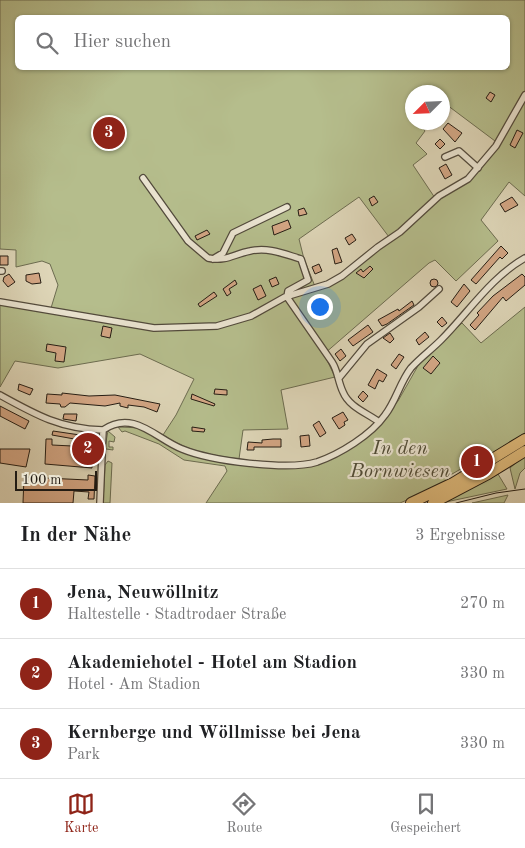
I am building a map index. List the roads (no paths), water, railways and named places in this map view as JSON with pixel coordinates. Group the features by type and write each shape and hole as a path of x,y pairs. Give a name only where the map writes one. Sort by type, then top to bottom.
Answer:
{"main road":[{"path":"411,503 453,483 525,439"},
{"path":"433,503 488,474 525,451"}],"street":[{"path":"0,302 154,328 229,324 266,310 287,297 328,284 342,276 378,246 400,232 439,196 468,179 496,146 525,96"},
{"path":"444,157 459,151 478,168"},
{"path":"143,178 188,241 204,256 213,259 232,258 250,250 271,249 301,259 308,280 288,291 287,297 332,362 343,393 350,402 379,422"},
{"path":"213,259 222,252 233,232 287,207"},
{"path":"0,395 39,417 64,426 103,430 108,426 139,425 182,449 220,459 305,465 332,455 379,422 414,365 441,340 504,273 525,258"},
{"path":"339,378 367,344 419,307 439,289"},
{"path":"100,503 103,430"}],"tram line":[{"path":"456,503 496,493 525,489"}],"place":[{"name":"Kernberge und Wöllmisse bei Jena","path":"109,133"},
{"name":"Akademiehotel - Hotel am Stadion","path":"88,449"},
{"name":"Jena, Neuwöllnitz","path":"477,462"}],"park label":[{"name":"In den Bornwiesen","path":"400,460"}]}
